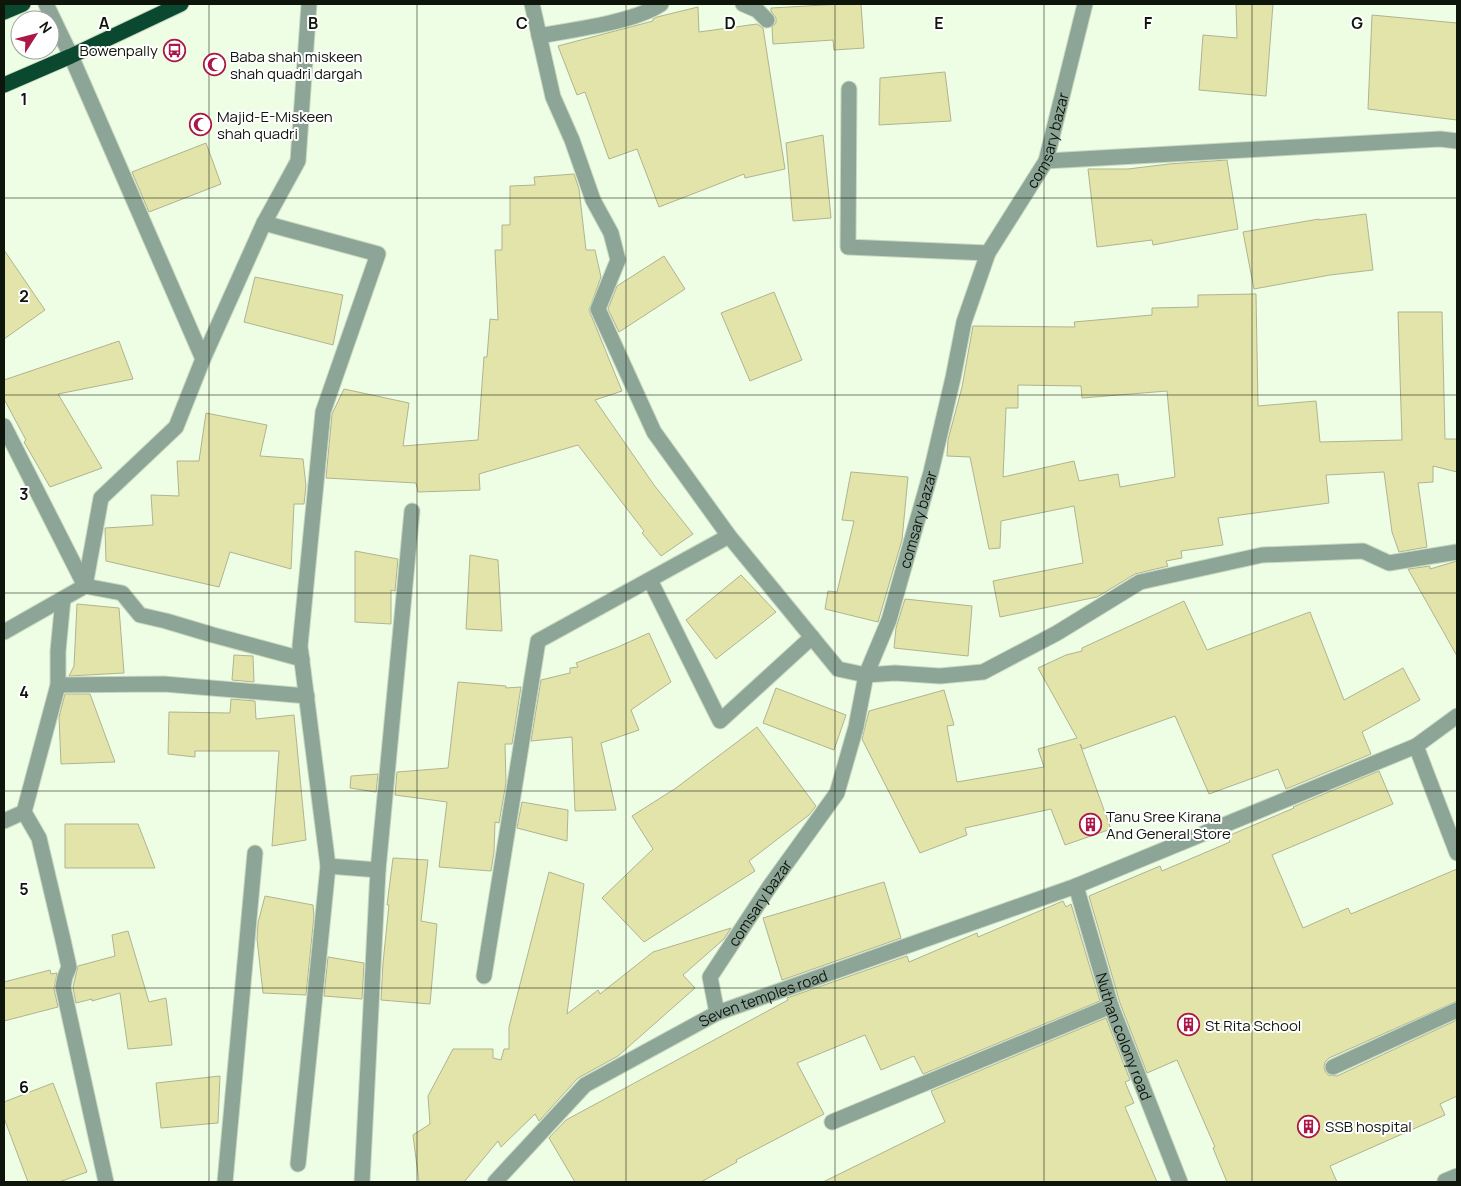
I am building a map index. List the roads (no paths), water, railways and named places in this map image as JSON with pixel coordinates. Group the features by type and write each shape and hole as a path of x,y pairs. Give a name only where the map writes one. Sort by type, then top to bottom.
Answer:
{"highway":[{"path":"4,12 23,4"},
{"path":"4,85 71,56 181,4"}],"street":[{"path":"46,4 71,56 203,359"},
{"path":"85,586 100,498 176,427 203,359 264,223 298,161 309,4"},
{"path":"532,4 553,97 572,140 593,200 612,233 618,260 598,309 654,432 728,536 838,669 866,675 895,673 940,676 983,672 1056,633 1140,582 1262,555 1363,551 1389,563 1457,552"},
{"path":"539,36 622,20 661,4"},
{"path":"729,4 737,4"},
{"path":"743,4 757,10 767,20"},
{"name":"comsary bazar","path":"717,1013 710,977 770,886 836,793 856,727 866,675 889,620 931,472 964,322 988,253 1046,161 1085,4"},
{"path":"849,89 848,247 988,253"},
{"path":"1046,161 1440,139 1457,141"},
{"path":"264,223 378,254 323,412 300,646 328,866 298,1164"},
{"path":"4,426 85,586"},
{"path":"362,1182 378,870 412,511"},
{"path":"484,976 538,641 728,536"},
{"path":"650,580 720,721 812,638"},
{"path":"4,632 85,586 122,593 140,615 302,659"},
{"path":"63,599 58,651 58,684 24,812 39,838 69,967 64,977 63,987 106,1182"},
{"path":"58,684 164,684 307,696"},
{"name":"Seven temples road","path":"495,1182 585,1085 717,1013 1076,886 1416,746 1457,716"},
{"path":"1416,746 1457,853"},
{"path":"4,820 24,812"},
{"path":"225,1182 255,853"},
{"path":"328,866 378,870"},
{"name":"Nuthan colony road","path":"1076,886 1111,1006 1180,1182"},
{"path":"832,1122 1111,1006"},
{"path":"1333,1067 1457,1010"}],"place":[{"name":"Bowenpally","path":"174,50"},
{"name":"Baba shah miskeen shah quadri dargah","path":"214,65"},
{"name":"Majid-E-Miskeen shah quadri","path":"201,125"},
{"name":"Tanu Sree Kirana And General Store","path":"1090,825"},
{"name":"St Rita School","path":"1189,1025"},
{"name":"SSB hospital","path":"1309,1126"}]}
